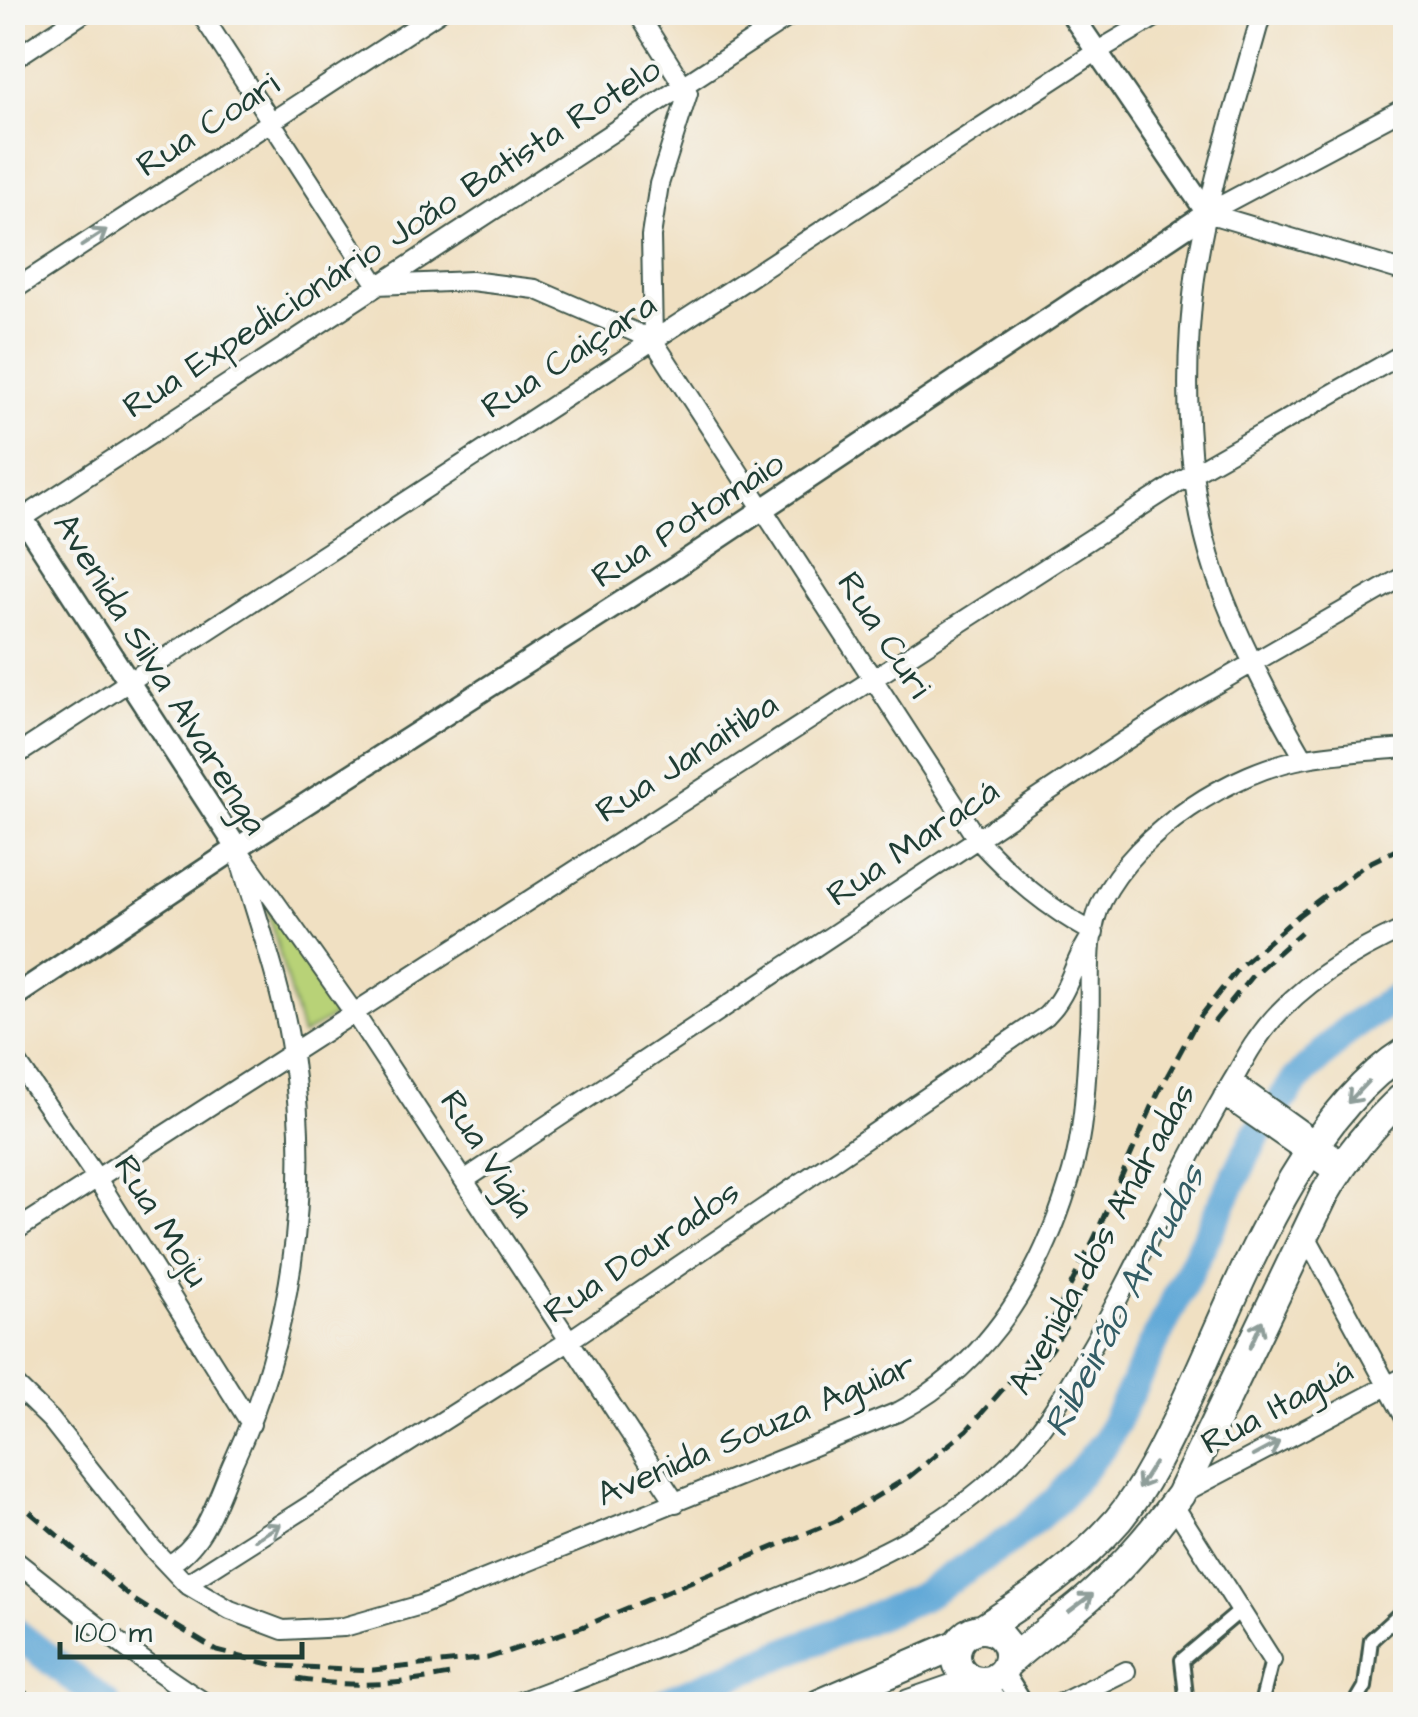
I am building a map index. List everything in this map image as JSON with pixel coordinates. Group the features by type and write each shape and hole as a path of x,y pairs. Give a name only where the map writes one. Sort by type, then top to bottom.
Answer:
{"main road":[{"path":"993,1681 959,1669 955,1657 970,1636 1073,1565 1119,1518 1174,1426 1309,1144 1378,1071 1406,1051"},
{"path":"909,1704 993,1681 1030,1642 1096,1592 1173,1509 1304,1232 1340,1168 1368,1130 1406,1094"},
{"path":"819,1704 990,1630 1004,1640 1007,1648 993,1681"}],"street":[{"path":"12,60 84,12"},
{"path":"200,12 377,285 471,281 535,289 653,340 652,236 659,184 688,93 638,12"},
{"name":"Rua Coari","path":"12,291 439,12"},
{"name":"Rua Expedicionário João Batista Rotelo","path":"18,510 377,285 796,12"},
{"path":"1070,12 1207,214 1406,272"},
{"name":"Rua Caiçara","path":"12,758 1096,52 1164,12"},
{"path":"1262,12 1207,214 1195,280 1192,473 1214,570 1254,662 1304,758"},
{"name":"Rua Potomaio","path":"12,998 1207,214 1406,108"},
{"name":"Rua Curi","path":"653,340 977,839 1018,884 1057,913 1094,932"},
{"name":"Rua Janaitiba","path":"12,1233 1192,473 1406,352"},
{"name":"Avenida Silva Alvarenga","path":"18,510 237,848 292,1052 300,1150 294,1253 277,1337 251,1424 195,1546 168,1565"},
{"name":"Rua Maracá","path":"466,1179 1156,720 1406,575"},
{"name":"Avenida Souza Aguiar","path":"12,1382 51,1420 186,1584 230,1610 283,1630 344,1627 421,1605 799,1454 930,1395 974,1357 1011,1310 1038,1262 1072,1170 1084,1092 1094,932 1101,903 1122,872 1172,820 1232,783 1304,758 1406,748"},
{"name":"Rua Vigia","path":"237,848 466,1179 676,1503"},
{"name":"Avenida dos Andradas","path":"514,1704 855,1568 916,1538 987,1486 1022,1451 1058,1403 1101,1331 1184,1164 1234,1093 1256,1039 1313,982 1355,952 1406,928"},
{"name":"Rua Dourados","path":"186,1584 570,1340 1046,1016 1061,1001 1081,952 1094,932"},
{"name":"Rua Moju","path":"12,1055 96,1177 251,1424"},
{"path":"1234,1093 1340,1168"},
{"path":"1304,1232 1406,1420"},
{"name":"Rua Itaguá","path":"1173,1509 1406,1376"},
{"path":"1173,1509 1272,1660 1262,1704"},
{"path":"12,1558 99,1629 207,1704"},
{"path":"1355,1704 1365,1686 1371,1640 1406,1608"},
{"path":"1186,1704 1182,1660 1240,1611"},
{"path":"1059,1704 1126,1671"},
{"path":"993,1681 1022,1704"}],"green space":[{"path":"265,901 344,1010 302,1035"}],"waterway":[{"name":"Ribeirão Arrudas","path":"661,1704 919,1598 1013,1538 1056,1501 1106,1441 1255,1137 1296,1080 1350,1028 1406,991"},
{"name":"Ribeirão Arrudas","path":"12,1630 106,1704"}],"railway":[{"path":"12,1497 134,1600 217,1651 278,1666 373,1670 488,1658 582,1627 836,1521 910,1476 967,1430 1016,1374 1056,1314 1094,1239 1158,1093 1197,1021 1239,967 1365,865 1406,845"},
{"path":"1214,1022 1252,976 1301,932"},
{"path":"1032,1377 1070,1321 1088,1283"},
{"path":"297,1679 376,1684 455,1674"}]}
